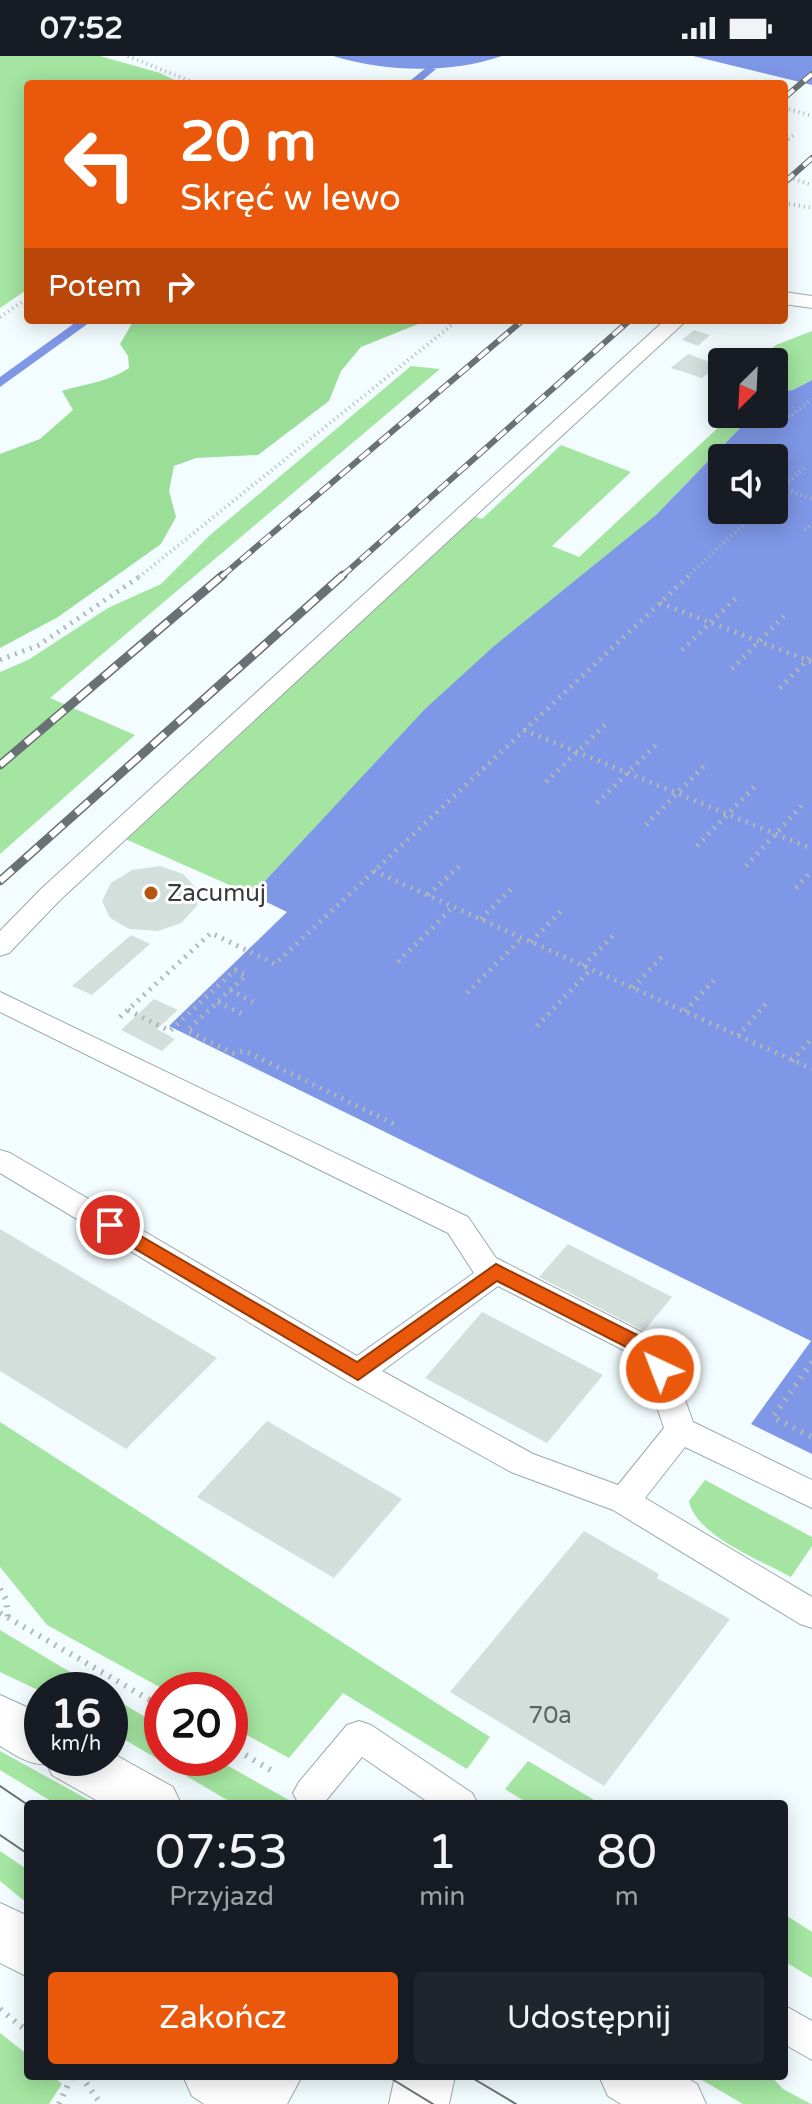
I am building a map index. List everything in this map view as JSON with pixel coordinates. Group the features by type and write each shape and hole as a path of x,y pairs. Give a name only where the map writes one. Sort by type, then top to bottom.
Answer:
{"street":[{"path":"0,1718 24,1732"},
{"path":"103,1776 146,1800"},
{"path":"0,1929 24,1947"},
{"path":"419,2104 424,2080"},
{"path":"636,2080 676,2104"}],"lane":[{"path":"788,299 812,302"},
{"path":"0,947 63,884 673,324"},
{"path":"0,1001 458,1225 485,1266 654,1352 680,1430 812,1495"},
{"path":"0,1160 358,1372 522,1463 624,1501 812,1614"},
{"path":"358,1372 496,1272"},
{"path":"624,1501 680,1430"},
{"path":"311,1793 359,1736 454,1800"},
{"path":"788,2026 812,2042"}],"path":[{"path":"128,56 187,80"},
{"path":"788,109 812,116"},
{"path":"788,139 796,134"},
{"path":"788,177 812,185"},
{"path":"788,204 812,208"},
{"path":"0,317 24,301"},
{"path":"0,660 39,645 150,570 453,324"},
{"path":"788,416 812,399"},
{"path":"788,483 804,468"},
{"path":"788,490 812,499"},
{"path":"92,1044 211,933 275,964 744,524"},
{"path":"805,530 812,524"},
{"path":"682,650 738,596"},
{"path":"660,603 810,661"},
{"path":"732,669 786,614"},
{"path":"780,688 810,661 812,655"},
{"path":"546,782 607,723"},
{"path":"524,730 812,849"},
{"path":"597,803 658,743"},
{"path":"646,825 707,763"},
{"path":"697,846 757,784"},
{"path":"746,866 804,803"},
{"path":"428,895 463,863"},
{"path":"796,888 812,870"},
{"path":"374,871 812,1069"},
{"path":"481,919 514,886"},
{"path":"398,962 453,907"},
{"path":"531,942 564,908"},
{"path":"583,966 617,932"},
{"path":"467,993 522,938"},
{"path":"632,988 665,953"},
{"path":"537,1026 591,969"},
{"path":"128,1010 170,1031 235,970 246,975 187,1031 233,1053 245,1051 396,1125"},
{"path":"685,1011 717,977"},
{"path":"230,990 253,1002"},
{"path":"738,1036 769,1000"},
{"path":"218,1002 242,1014"},
{"path":"792,1061 812,1038"},
{"path":"812,1362 773,1417 812,1437"},
{"path":"0,1589 6,1599 8,1618"},
{"path":"0,1613 144,1697"},
{"path":"0,2009 24,2029"},
{"path":"59,2104 70,2080"},
{"path":"84,2080 101,2104"}],"green space":[{"path":"0,56 100,56 175,80 24,80 24,292 0,308"},
{"path":"132,324 418,324 361,347 341,371 329,401 258,455 196,458 174,466 169,491 176,517 161,544 58,617 0,648 0,454 40,439 73,410 62,391 104,380 129,368 128,356 120,344"},
{"path":"812,331 812,380 788,391 788,348 772,348"},
{"path":"411,366 440,369 50,698 135,735 0,854 0,672 28,660 108,608 161,584 209,536"},
{"path":"718,428 740,428 725,444 708,444 708,461 656,515 335,806 252,895 123,838 473,516 482,519 561,445 631,472 552,546 579,557"},
{"path":"0,1422 490,1737 467,1769 343,1693 289,1758 248,1736 248,1672 144,1672 144,1678 47,1625 0,1567"},
{"path":"705,1480 812,1537 812,1546 791,1577 731,1546 703,1525 689,1501"},
{"path":"0,1630 70,1672 24,1672 24,1683 0,1672"},
{"path":"128,1707 144,1716 144,1751 128,1742"},
{"path":"0,1751 24,1764 24,1776 45,1776 89,1800 49,1800 0,1770"},
{"path":"528,1761 595,1800 523,1800 505,1789"},
{"path":"186,1776 246,1776 289,1800 227,1800"},
{"path":"0,1851 24,1867 24,1901 0,1881"},
{"path":"788,1917 812,1932 812,1978 788,1963"},
{"path":"0,2033 24,2052 24,2080 58,2080 62,2084 49,2104 0,2104"},
{"path":"702,2080 775,2080 783,2089 811,2104 743,2104"}],"water":[{"path":"333,56 502,56 461,66 418,69 375,65"},
{"path":"693,56 812,56 812,85"},
{"path":"812,380 812,1454 751,1424 811,1341 169,1026 287,912 252,895 425,709 493,647 656,515 708,461 708,524 788,524 788,444 725,444 740,428 788,428 788,391"}],"building":[{"path":"694,330 710,335 698,346 682,340"},
{"path":"688,354 708,361 708,373 702,378 671,368"},
{"path":"160,866 183,874 197,889 197,906 181,923 158,931 129,929 110,918 102,901 111,883 132,870"},
{"path":"131,935 150,944 92,995 72,986"},
{"path":"154,999 178,1010 157,1029 175,1039 162,1051 121,1030"},
{"path":"0,1229 217,1358 126,1449 0,1371"},
{"path":"568,1244 672,1297 644,1331 539,1277"},
{"path":"482,1312 603,1375 547,1443 425,1378"},
{"path":"267,1421 402,1499 334,1578 197,1497"},
{"path":"584,1531 659,1574 657,1578 730,1619 604,1786 450,1692"}],"waterway":[{"path":"416,80 431,69"},
{"path":"0,383 81,324"}],"tram line":[{"path":"0,1786 24,1802"},
{"path":"0,1835 24,1851"},
{"path":"394,2080 433,2104"},
{"path":"476,2080 516,2104"}],"railway":[{"path":"788,95 812,74"},
{"path":"788,179 812,158"},
{"path":"221,577 518,324"},
{"path":"341,577 626,324"},
{"path":"0,765 223,575"},
{"path":"0,881 343,575"}],"place":[{"name":"Zacumuj","path":"151,893"}],"route":[{"path":"110,1225 358,1372 496,1272 654,1352 660,1369"}]}
